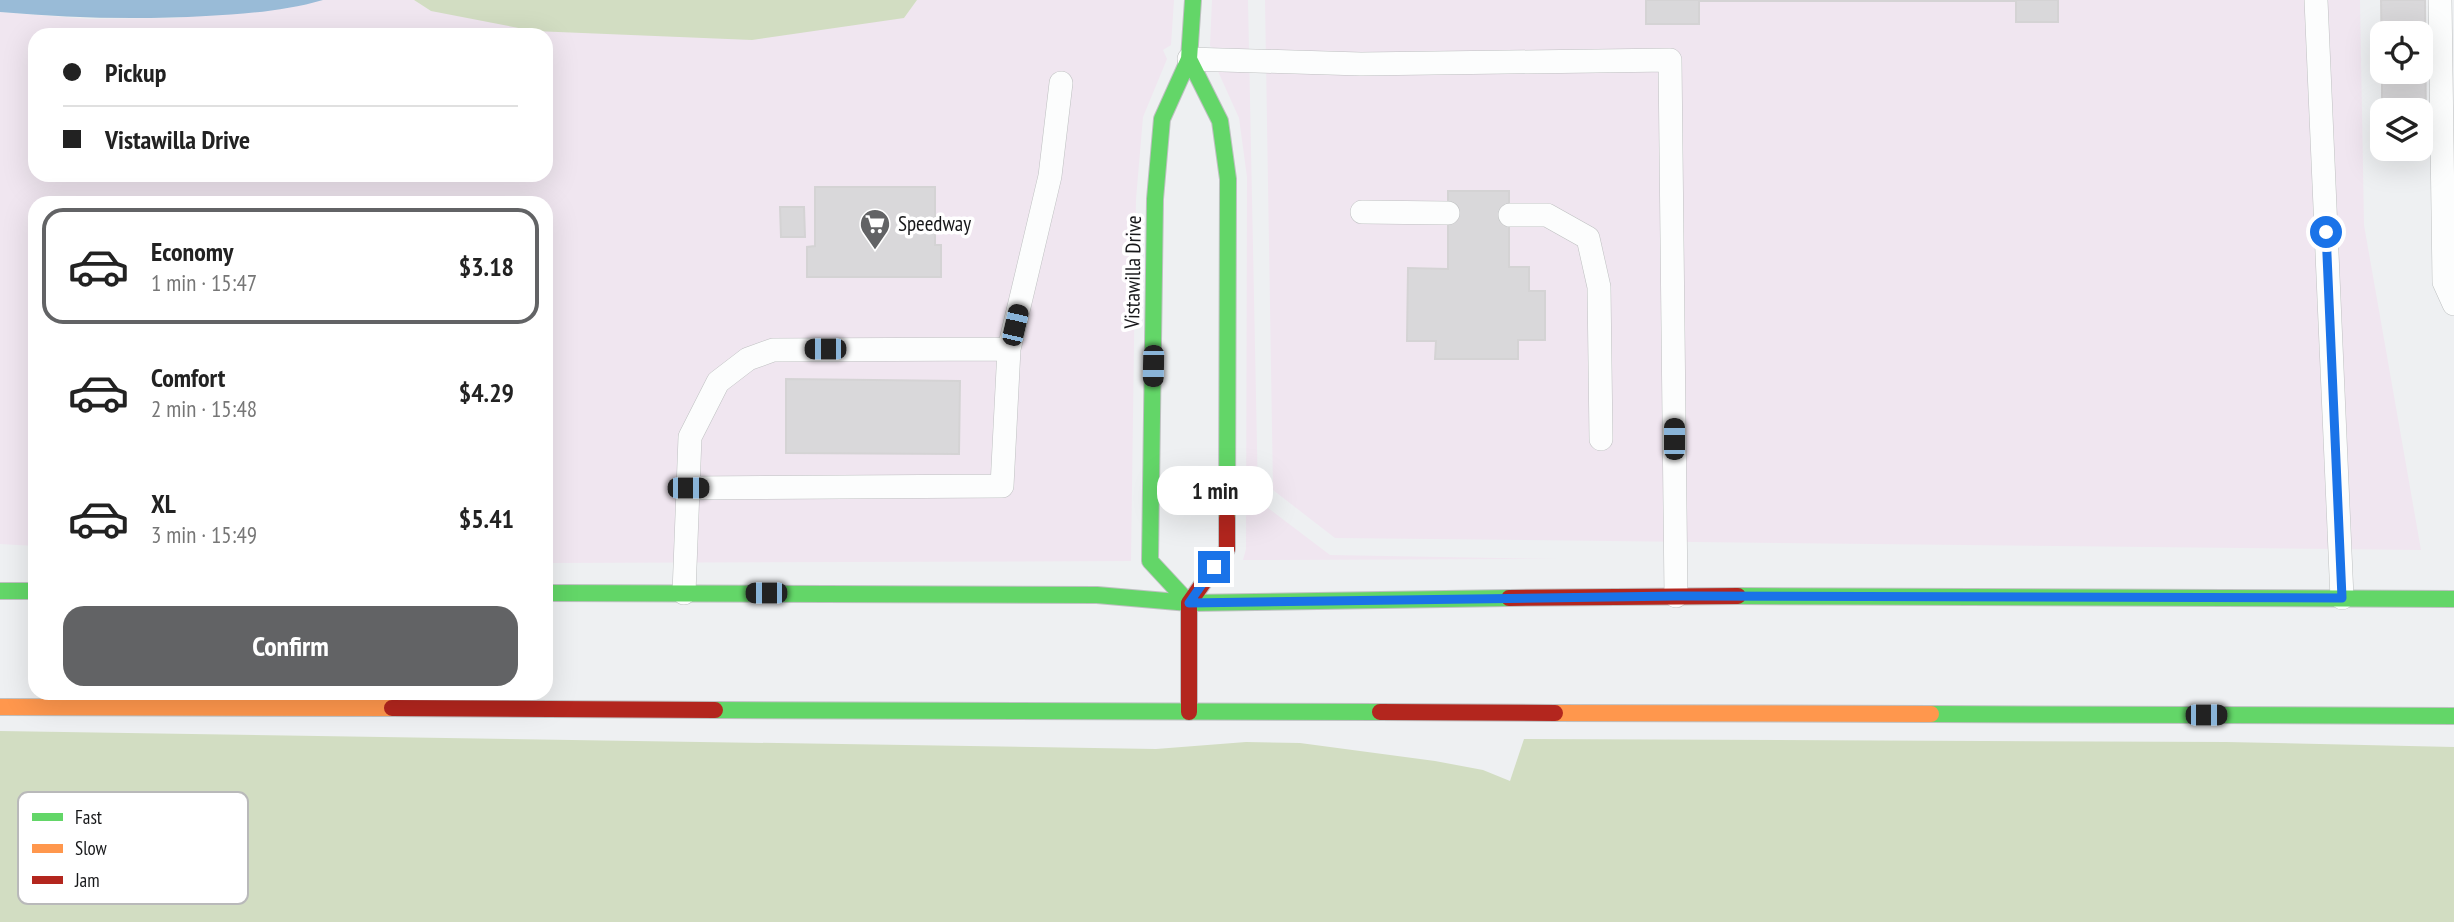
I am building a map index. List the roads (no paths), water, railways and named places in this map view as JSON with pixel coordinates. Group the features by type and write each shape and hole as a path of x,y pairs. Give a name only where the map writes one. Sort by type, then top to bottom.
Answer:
{"main road":[{"name":"Vistawilla Drive","path":"1189,603 1150,561 1155,199 1162,119 1189,59 1193,0"},
{"path":"1189,59 1220,121 1228,179 1227,549 1189,603 1189,712"},
{"path":"0,591 28,591"},
{"path":"553,593 1097,595 1189,603 1676,596 2454,599"},
{"path":"0,708 2454,716"}],"lane":[{"path":"2316,0 2342,598"},
{"path":"2440,0 2444,282 2454,304"},
{"path":"1189,59 1361,65 1670,60 1676,596"},
{"path":"688,488 1002,486 1009,349 1050,176 1061,83"},
{"path":"1362,212 1448,213"},
{"path":"1510,215 1547,215 1588,238 1599,287 1601,439"},
{"path":"684,593 690,437 718,382 748,359 773,349 1009,349"}],"water":[{"path":"0,0 323,0 250,13 129,18 0,12"}],"place":[{"name":"Speedway","path":"875,251"}]}
